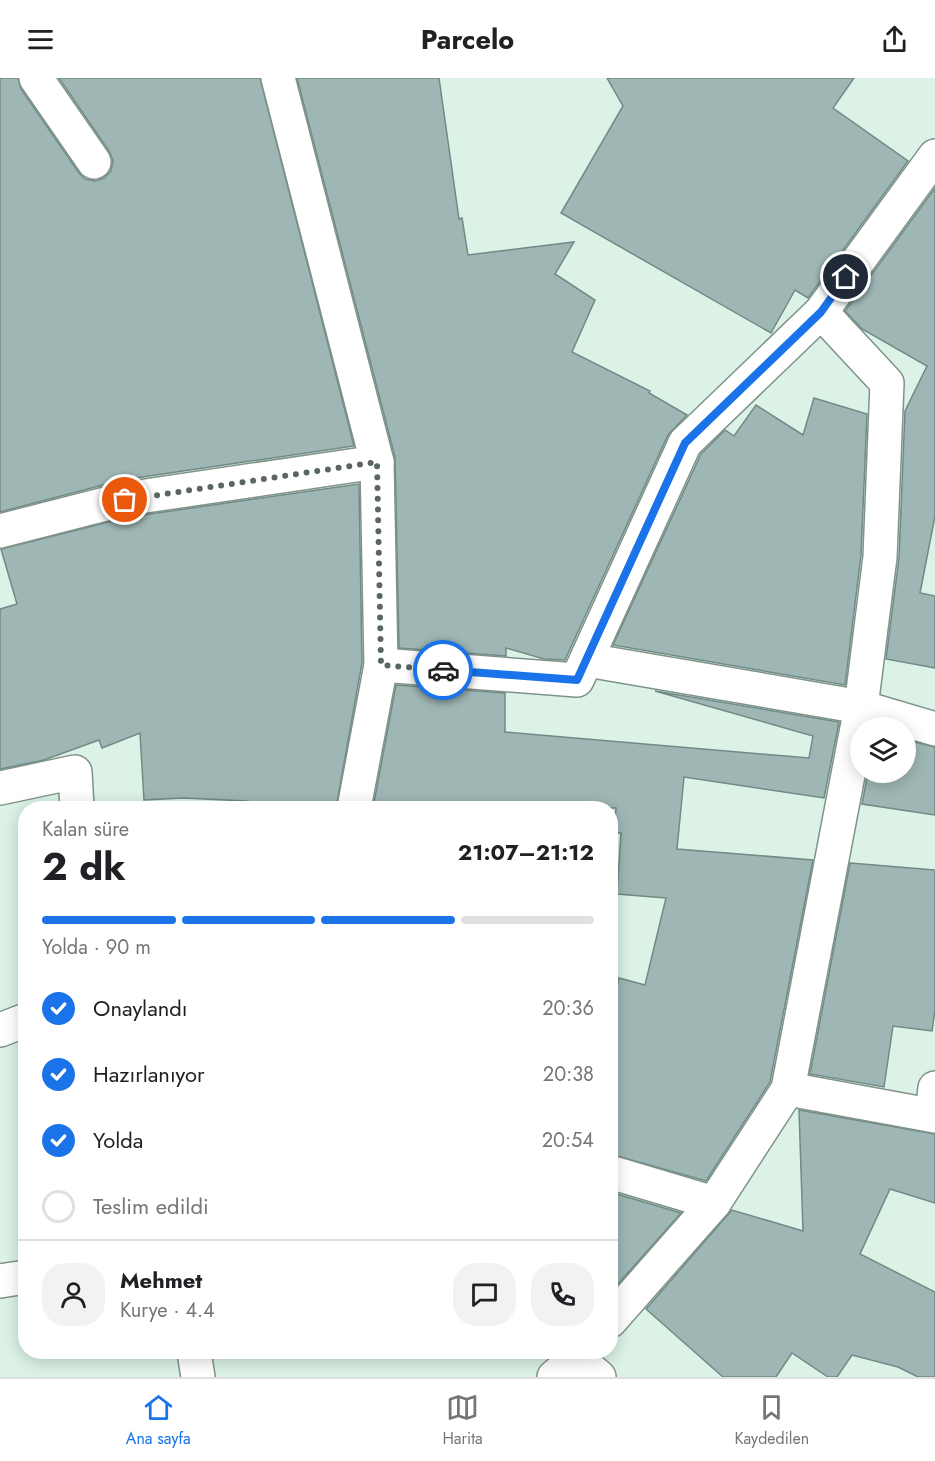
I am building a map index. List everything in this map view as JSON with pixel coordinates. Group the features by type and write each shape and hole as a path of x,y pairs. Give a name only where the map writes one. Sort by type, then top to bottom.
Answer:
{"street":[{"path":"36,78 94,162"},
{"path":"278,78 377,462 381,665 355,801"},
{"path":"381,665 577,680 685,443 821,312 935,156"},
{"path":"618,1312 714,1203 788,1089 861,707 880,557 887,383 821,312"},
{"path":"0,531 125,500 377,462"},
{"path":"587,660 861,707 935,729"},
{"path":"0,788 75,772 77,801"},
{"path":"0,1030 18,1023"},
{"path":"788,1089 934,1106"},
{"path":"618,1174 714,1203"},
{"path":"0,1281 18,1278"},
{"path":"195,1359 198,1377"}],"building":[{"path":"0,78 18,78 21,89 79,173 85,179 95,181 104,178 111,171 113,160 59,78 260,78 354,446 122,480 0,512"},
{"path":"297,78 439,78 459,219 462,218 468,255 574,242 555,274 595,300 572,352 650,391 649,393 687,415 668,435 565,660 544,659 506,648 506,656 399,648 395,457"},
{"path":"607,78 854,78 833,108 908,161 808,298 795,290 771,333 561,213 623,106"},
{"path":"935,188 935,516 920,593 935,596 935,668 886,659 899,558 905,411 927,366 862,329 845,311"},
{"path":"814,398 867,414 861,555 845,685 613,645 701,454 725,430 734,436 756,405 803,435"},
{"path":"359,484 362,663 337,801 183,798 144,800 140,733 102,748 99,740 44,760 0,769 0,609 17,604 1,549 129,517"},
{"path":"396,685 505,693 505,732 809,758 813,736 655,691 839,722 824,798 684,777 677,849 813,860 770,1082 706,1181 618,1156 618,982 619,978 645,985 666,898 618,894 621,833 618,833 618,801 374,801"},
{"path":"916,742 935,747 935,815 862,804 866,783 916,783"},
{"path":"850,863 935,870 935,1010 932,1031 893,1026 884,1087 810,1074"},
{"path":"799,1110 935,1134 935,1203 890,1189 860,1254 935,1292 935,1377 918,1377 898,1367 852,1355 837,1377 828,1377 792,1353 776,1377 723,1377 646,1309 732,1210 803,1231"},
{"path":"618,1194 681,1213 618,1284"}],"way so far":[{"path":"125,500 377,462 381,665 443,670"}],"route":[{"path":"443,670 577,680 685,443 821,312 846,277"}]}
